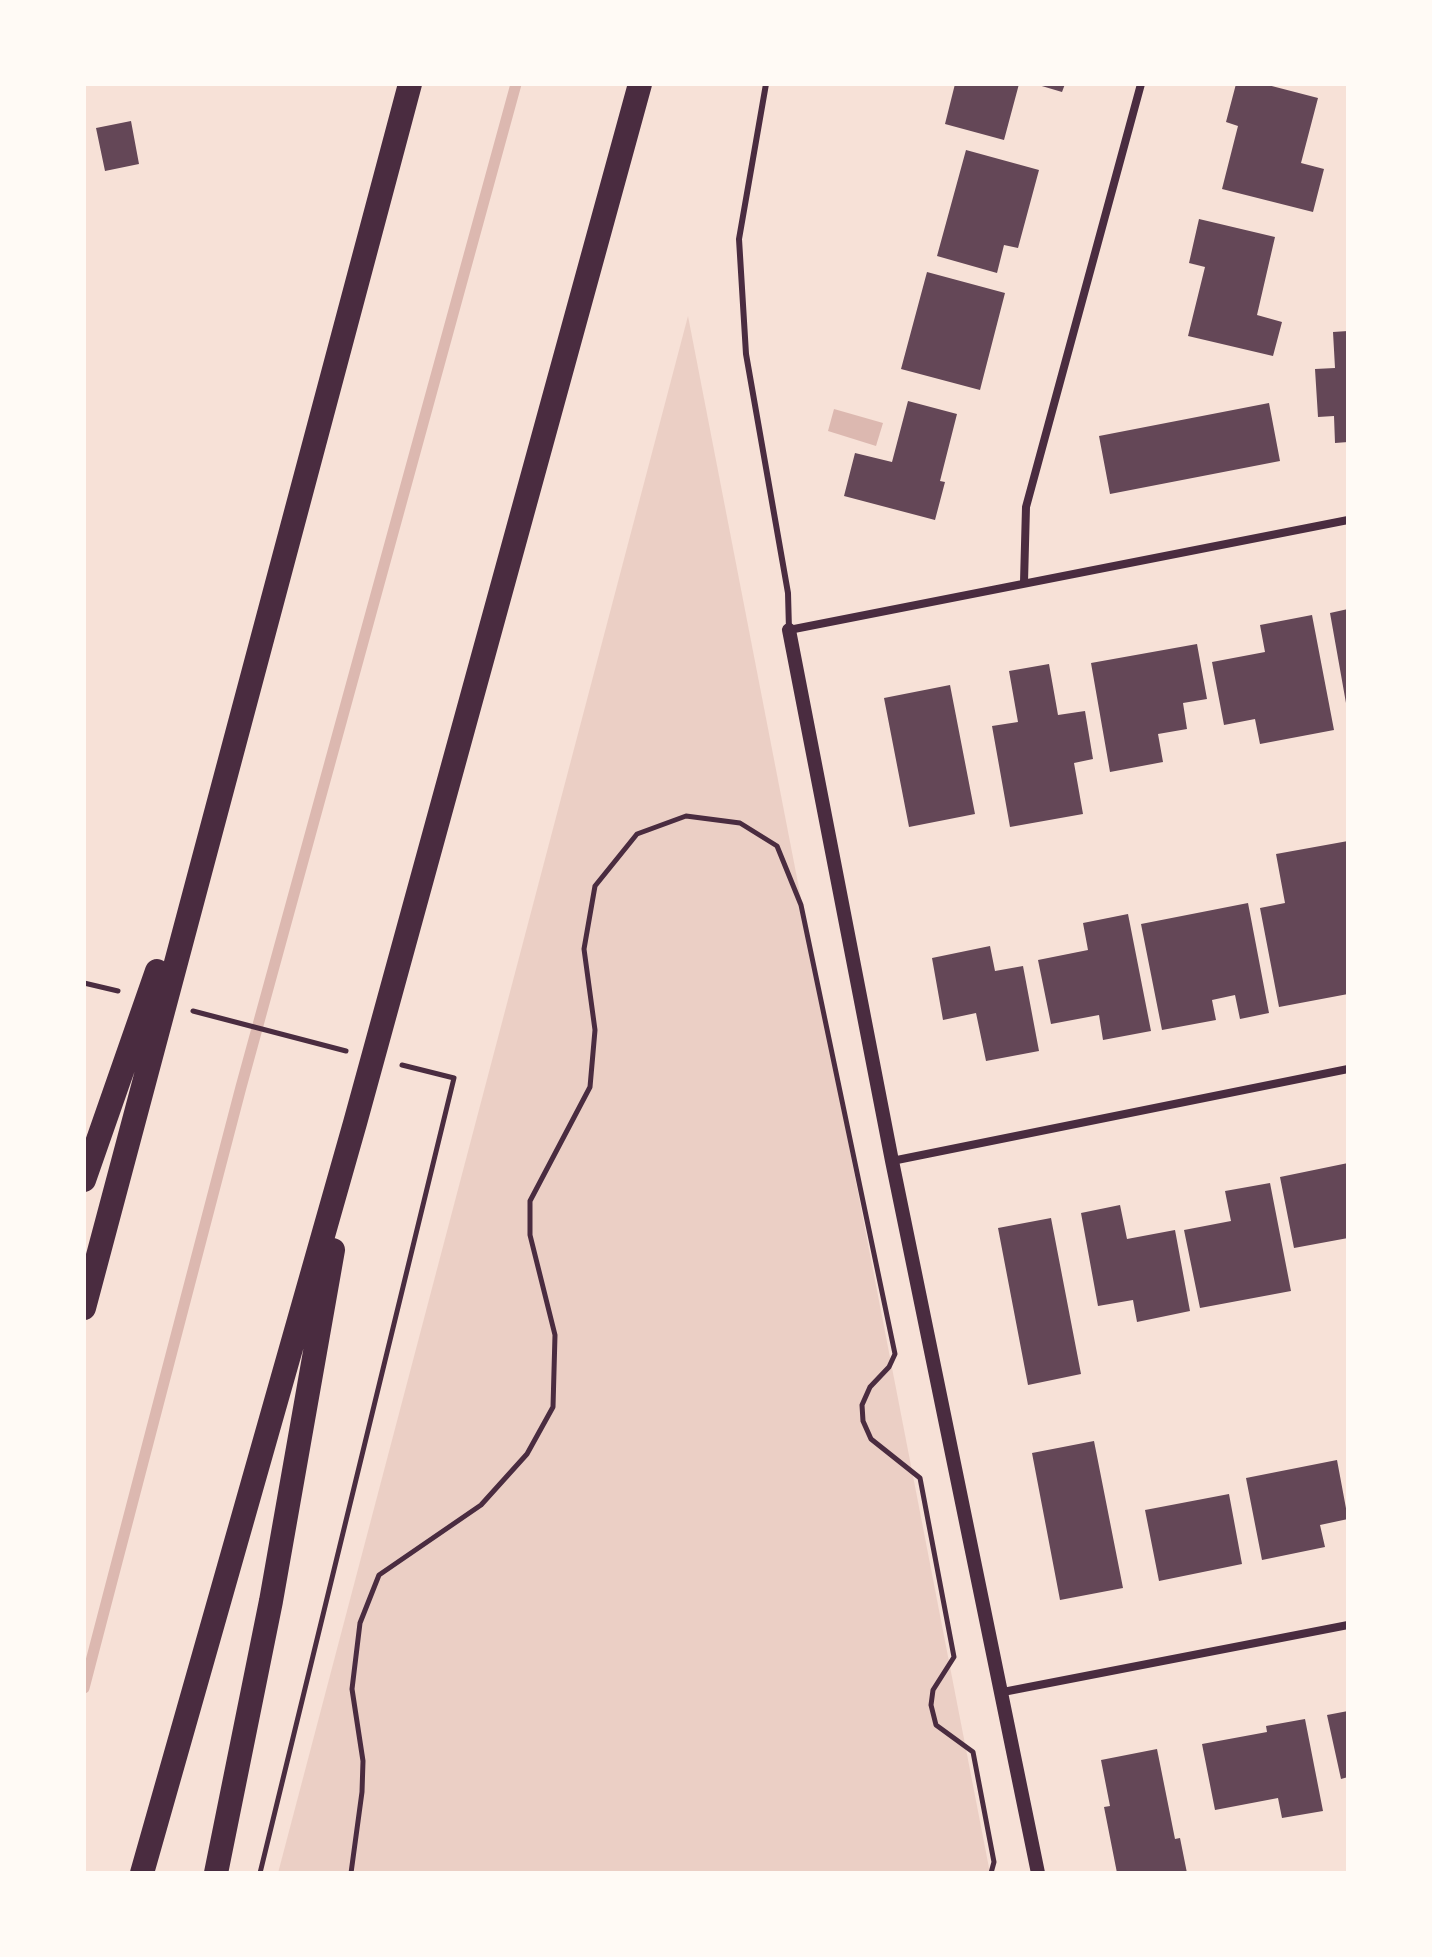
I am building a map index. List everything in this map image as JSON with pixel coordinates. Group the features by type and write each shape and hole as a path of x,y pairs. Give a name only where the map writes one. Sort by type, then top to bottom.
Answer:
{"highway":[{"path":"84,1308 214,810 410,84"},
{"path":"142,1873 355,1123 640,84"},
{"path":"84,1180 214,810"},
{"path":"216,1873 271,1601 355,1123"}],"street":[{"path":"1024,582 1026,507 1141,84"},
{"path":"1038,1873 892,1161 789,630 1348,520"},
{"path":"892,1161 1348,1069"},
{"path":"1003,1692 1348,1625"}],"lane":[{"path":"766,84 739,239 746,354 788,593 789,630"}],"path":[{"path":"351,1873 362,1792 363,1761 352,1689 360,1623 379,1575 481,1505 527,1454 553,1407 555,1335 530,1235 530,1201 590,1087 595,1030 584,949 595,886 637,834 686,816 740,823 777,846 801,905 895,1354 889,1367 870,1387 862,1405 863,1421 871,1439 920,1478 954,1657 933,1690 931,1705 936,1725 973,1752 994,1862 991,1873"},
{"path":"84,983 130,995"},
{"path":"192,1011 361,1055"},
{"path":"260,1873 454,1078 392,1062"}],"shaded area":[{"path":"688,316 990,1873 278,1873"},
{"path":"834,409 883,423 876,446 828,431"}],"building":[{"path":"955,84 1019,84 1004,140 945,124"},
{"path":"1035,84 1065,84 1062,92"},
{"path":"1236,84 1264,84 1318,98 1301,163 1324,169 1313,212 1222,189 1238,126 1226,122"},
{"path":"131,121 139,164 105,171 96,128"},
{"path":"966,150 1039,170 1018,248 1004,245 997,273 937,256"},
{"path":"1199,219 1275,237 1257,315 1282,322 1273,356 1188,336 1205,267 1189,263"},
{"path":"927,272 1005,293 980,390 901,369"},
{"path":"1348,331 1348,442 1335,443 1334,416 1318,417 1315,369 1335,368 1333,332"},
{"path":"908,401 957,414 940,481 945,482 935,520 844,496 855,453 892,462"},
{"path":"1269,403 1280,461 1110,494 1099,436"},
{"path":"1348,609 1348,703 1346,703 1330,613"},
{"path":"1312,615 1334,730 1260,744 1255,719 1224,725 1212,662 1265,652 1260,625"},
{"path":"1197,644 1207,699 1183,703 1187,729 1158,734 1163,762 1110,772 1091,663"},
{"path":"1049,664 1058,715 1085,711 1093,759 1074,763 1083,814 1010,827 992,726 1018,722 1009,671"},
{"path":"950,685 975,814 909,827 884,698"},
{"path":"1348,841 1348,994 1279,1007 1260,908 1285,903 1276,854"},
{"path":"1248,903 1269,1013 1240,1019 1235,995 1212,1000 1216,1020 1162,1030 1141,924"},
{"path":"1128,914 1151,1031 1103,1040 1099,1015 1051,1024 1038,960 1088,950 1083,923"},
{"path":"990,946 995,971 1023,966 1039,1051 986,1061 976,1013 943,1020 932,958"},
{"path":"1348,1163 1348,1238 1294,1248 1280,1177"},
{"path":"1270,1183 1291,1291 1200,1308 1184,1230 1231,1221 1225,1191"},
{"path":"1120,1205 1127,1239 1175,1230 1190,1311 1137,1322 1133,1300 1098,1306 1081,1213"},
{"path":"1051,1218 1081,1374 1028,1385 998,1228"},
{"path":"1094,1441 1123,1588 1060,1600 1032,1453"},
{"path":"1337,1460 1348,1519 1320,1525 1325,1547 1262,1560 1246,1478"},
{"path":"1229,1494 1242,1564 1159,1581 1145,1510"},
{"path":"1348,1711 1348,1777 1341,1779 1327,1715"},
{"path":"1305,1719 1323,1811 1282,1818 1278,1798 1215,1810 1202,1744 1267,1732 1266,1726"},
{"path":"1157,1749 1175,1839 1180,1838 1187,1873 1117,1873 1104,1807 1110,1806 1101,1760"}],"waterway":[{"path":"84,1688 241,1087 516,84"}]}
